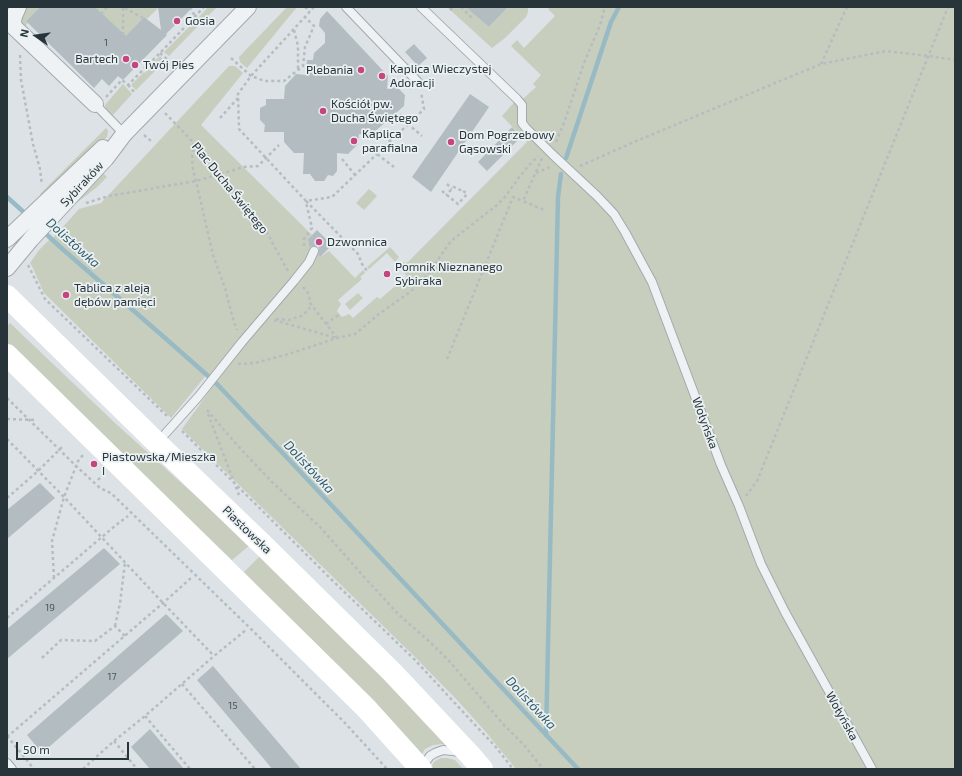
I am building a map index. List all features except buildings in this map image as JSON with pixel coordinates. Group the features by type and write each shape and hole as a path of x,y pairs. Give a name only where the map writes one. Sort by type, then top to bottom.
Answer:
{"main road":[{"name":"Piastowska","path":"7,296 392,672 476,762"},
{"path":"7,356 366,708 421,769"}],"street":[{"path":"18,7 14,16 14,27 97,106"},
{"name":"Sybiraków","path":"7,268 25,233 46,203 106,158 124,134 248,7"},
{"name":"Sybiraków","path":"7,239 25,233"}],"lane":[{"path":"346,7 419,83"},
{"name":"Wołyńska","path":"421,7 517,98 522,105 522,123 566,168 597,196 614,214 625,232 652,282 720,465 739,506 762,564 786,612 872,769"},
{"path":"97,106 124,134"},
{"path":"157,443 200,394 310,262 314,251"},
{"path":"421,769 430,756 443,750 455,751 476,762"},
{"path":"7,763 12,769"}],"path":[{"path":"101,14 107,7"},
{"path":"123,41 123,7 143,18"},
{"path":"190,7 194,16 202,24"},
{"path":"128,85 204,7"},
{"path":"305,7 310,11"},
{"path":"314,7 251,76 238,94 239,129 358,254 367,271"},
{"path":"450,10 454,7"},
{"path":"461,7 471,17 474,14"},
{"path":"523,202 565,120 584,63 600,25 605,7"},
{"path":"821,64 847,7"},
{"path":"739,506 757,482 948,7"},
{"path":"231,58 251,76 265,81 284,81 302,66 305,47 314,26 305,17"},
{"path":"294,29 298,46 298,69"},
{"path":"566,168 580,166 821,64 886,51 955,60"},
{"path":"160,53 168,60"},
{"path":"20,54 21,80 46,203"},
{"path":"97,106 122,80 135,93"},
{"path":"306,201 332,197 424,109 419,83"},
{"path":"220,118 238,98"},
{"name":"Plac Ducha Świętego","path":"155,103 194,143 254,213 266,231 294,281 301,284 309,294 310,303 337,338"},
{"path":"400,114 408,124 422,136"},
{"path":"380,130 391,141"},
{"path":"194,143 192,158 193,170 213,255 225,288 233,319 242,342"},
{"path":"80,205 109,196 196,181 244,167 258,166 279,145"},
{"path":"362,145 394,167"},
{"path":"223,366 255,362 292,353 337,338 355,334 379,314 410,292 428,274 451,241 496,205 531,163 549,151"},
{"path":"342,159 355,175"},
{"path":"447,184 452,189"},
{"path":"442,191 446,195 458,204 467,194 461,189 460,190 454,187 446,195"},
{"path":"504,197 513,198 544,210"},
{"path":"447,359 513,198"},
{"path":"304,250 304,238 312,228 306,201"},
{"path":"27,264 45,299 414,659 495,746 513,769"},
{"path":"264,318 289,320 301,316 309,310 310,303"},
{"path":"326,324 340,314"},
{"path":"264,318 337,338"},
{"path":"200,394 239,496"},
{"path":"7,398 100,488 111,493 250,628 345,723 387,769"},
{"path":"207,410 236,444 273,483 321,528 399,615 450,662 504,725 524,745 543,769"},
{"path":"7,419 37,420"},
{"path":"7,439 64,497 214,656"},
{"path":"7,498 38,471 63,446"},
{"path":"54,578 52,541 64,497 78,462"},
{"path":"7,618 101,537 128,516"},
{"path":"42,658 61,640 95,641 115,626 126,563"},
{"path":"34,769 7,736 191,578"},
{"path":"115,626 125,636"},
{"path":"83,769 246,630"},
{"path":"182,684 255,769"},
{"path":"145,716 190,769"},
{"path":"114,741 137,769"}],"green space":[{"path":"23,7 40,7 26,21 28,23 22,29 19,17"},
{"path":"95,7 158,8 147,19 144,17 131,31 126,44"},
{"path":"208,7 217,7 203,21 199,17"},
{"path":"287,7 297,7 247,68 240,62 239,57"},
{"path":"447,7 467,7 489,27 508,7 528,7 528,12 526,17 505,38 492,48"},
{"path":"551,7 955,7 955,769 516,769 458,701 414,656 182,429 216,382 207,374 171,418 44,293 30,263 39,250 53,238 79,209 101,203 229,66 235,66 243,73 201,125 312,235 308,239 309,246 320,257 329,251 355,278 363,270 365,273 360,277 362,279 338,300 341,304 337,311 342,317 349,314 353,318 377,297 380,299 407,276 399,267 404,262 408,262 527,142 502,116 517,99 524,98 536,87 533,84 541,75 511,46 517,40 524,48 555,16 548,9"},
{"path":"195,21 199,25 169,56 164,52"},
{"path":"160,56 165,61 136,90 131,85 144,72 145,73 151,66 150,65"},
{"path":"123,84 132,94 113,115 106,109 105,105"},
{"path":"106,128 108,131 107,137 42,196 40,194"},
{"path":"101,171 107,177 96,188 75,204 72,202"},
{"path":"369,189 377,196 364,210 356,203"},
{"path":"390,247 399,257 395,262 387,253 369,269 367,267"},
{"path":"358,293 363,298 350,310 345,304"},
{"path":"10,323 115,423 250,545 232,560 7,344 7,326"},
{"path":"261,555 451,747 442,744 433,745 425,749 421,756 373,702 244,572"},
{"path":"441,758 455,760 463,769 433,769 432,765 435,761"}],"waterway":[{"path":"566,158 611,22 619,7"},
{"path":"546,735 558,197 561,174"},
{"name":"Dolistówka","path":"7,197 28,216"},
{"name":"Dolistówka","path":"43,231 216,383 578,769"}],"place":[{"name":"Gosia","path":"177,21"},
{"name":"Bartech","path":"126,59"},
{"name":"Twój Pies","path":"135,65"},
{"name":"Plebania","path":"361,70"},
{"name":"Kaplica Wieczystej Adoracji","path":"382,76"},
{"name":"Kościół pw. Ducha Świętego","path":"323,111"},
{"name":"Kaplica parafialna","path":"354,141"},
{"name":"Dom Pogrzebowy Gąsowski","path":"451,142"},
{"name":"Dzwonnica","path":"319,242"},
{"name":"Pomnik Nieznanego Sybiraka","path":"387,274"},
{"name":"Tablica z aleją dębów pamięci","path":"66,295"},
{"name":"Piastowska/Mieszka I","path":"94,464"}]}
